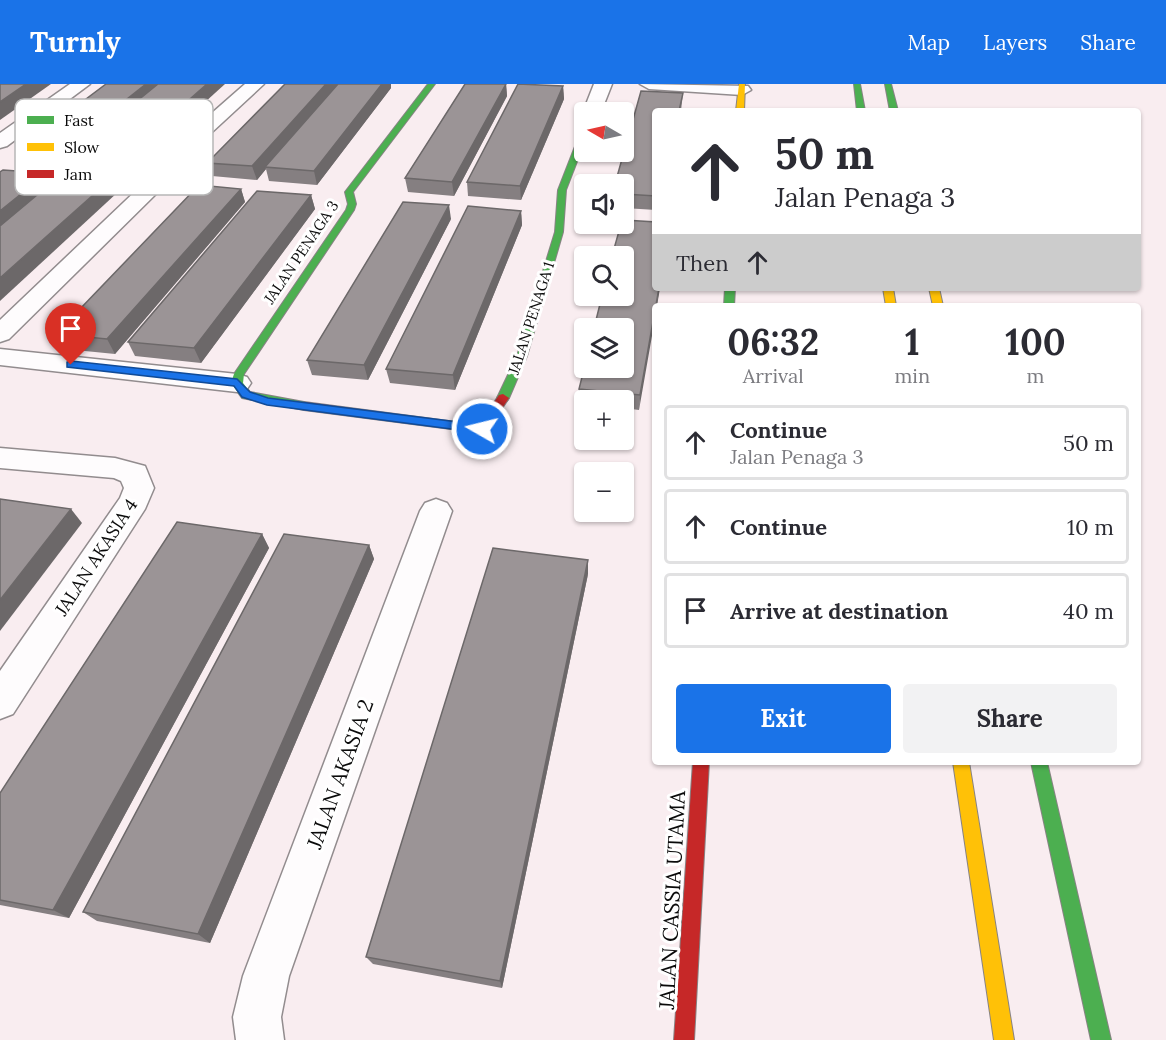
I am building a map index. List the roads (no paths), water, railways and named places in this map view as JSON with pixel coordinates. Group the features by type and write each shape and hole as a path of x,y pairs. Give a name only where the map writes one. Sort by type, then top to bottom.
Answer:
{"street":[{"path":"60,99 81,84"},
{"path":"213,121 255,84"},
{"name":"JALAN PENAGA 3","path":"237,383 239,374 350,210 352,204 349,192 432,84"},
{"path":"596,102 603,84"},
{"path":"649,84 742,87 740,108"},
{"path":"856,84 860,108"},
{"path":"888,84 893,108"},
{"path":"0,142 15,131"},
{"name":"JALAN PENAGA 1","path":"237,383 246,395 267,401 482,429 500,405 522,356 559,232 562,190 574,159"},
{"path":"0,334 144,195"},
{"path":"0,357 237,383"},
{"name":"JALAN AKASIA 4","path":"0,702 134,501 139,488 134,474 115,468 11,459"},
{"name":"JALAN AKASIA 2","path":"260,1040 257,1017 266,976 436,511"},
{"name":"JALAN CASSIA UTAMA","path":"684,1040 701,765"},
{"path":"961,765 1004,1040"},
{"path":"1040,765 1101,1040"}]}
